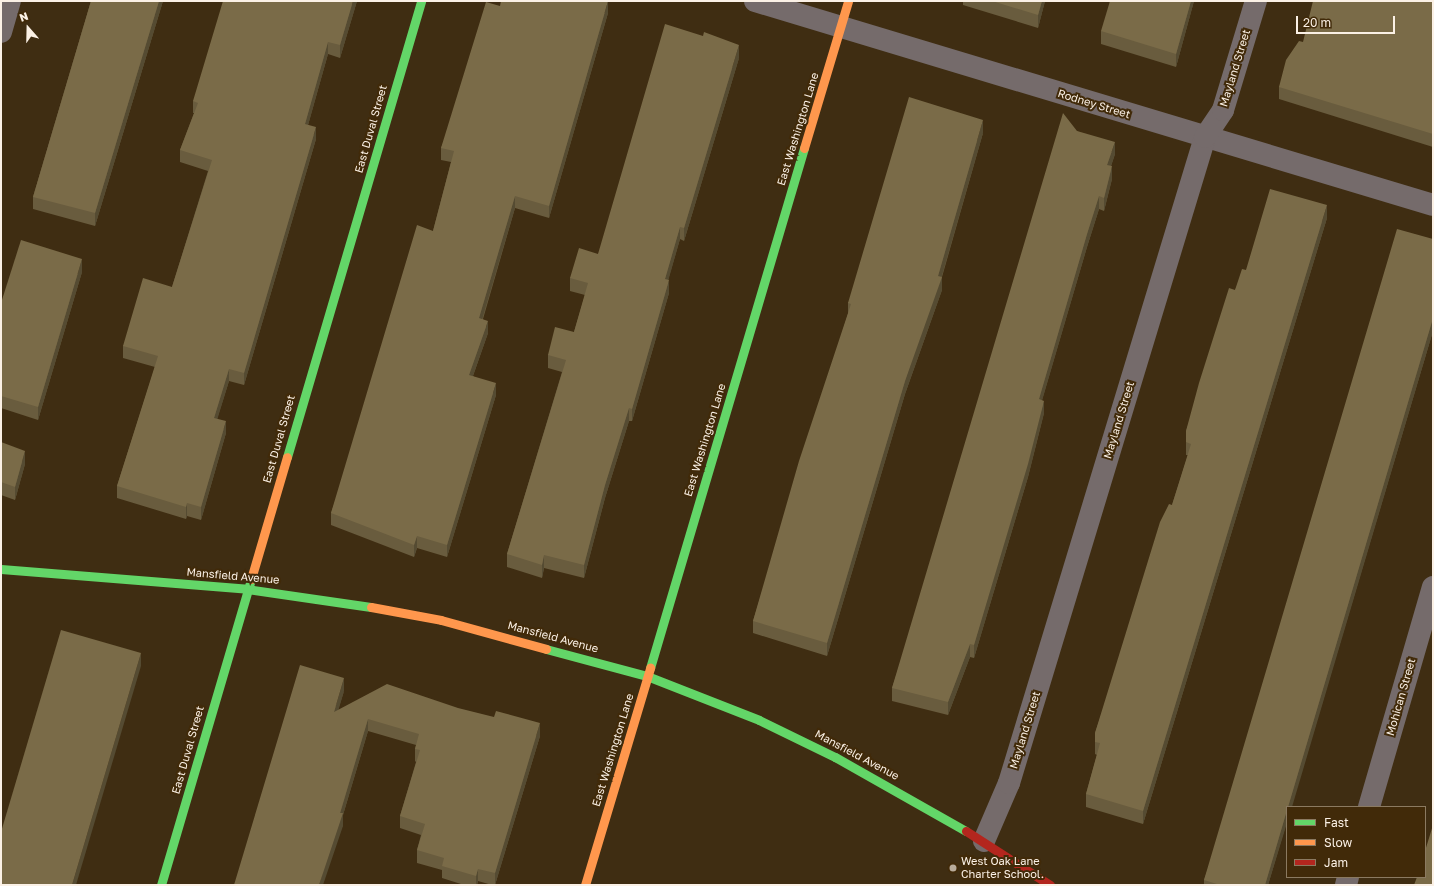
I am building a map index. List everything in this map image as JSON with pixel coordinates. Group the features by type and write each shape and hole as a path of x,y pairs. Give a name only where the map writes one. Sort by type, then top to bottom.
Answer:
{"street":[{"path":"1,32 10,1"},
{"name":"East Duval Street","path":"161,885 421,1"},
{"name":"Rodney Street","path":"755,1 1433,205"},
{"name":"East Washington Lane","path":"585,885 848,1"},
{"name":"Mayland Street","path":"984,841 1009,783 1205,137 1223,110 1256,1"},
{"name":"Mansfield Avenue","path":"1,569 247,589 441,620 647,676 805,742 984,841 1050,885"},
{"name":"Mohican Street","path":"1369,806 1433,587"}],"building":[{"path":"91,1 159,1 95,213 33,197"},
{"path":"223,1 353,1 340,45 328,42 305,124 316,127 244,373 229,369 214,418 226,421 201,507 187,503 186,507 117,486 158,356 123,346 143,278 172,287 212,160 180,150 198,103 193,101"},
{"path":"501,1 608,1 549,206 515,196 479,318 488,321 469,375 496,383 447,545 417,536 414,545 331,513 417,225 433,231 454,151 441,148 486,2 500,6"},
{"path":"992,1 1042,1 1038,15"},
{"path":"1110,1 1191,1 1176,54 1101,31"},
{"path":"1313,1 1433,1 1433,134 1279,87 1286,60 1299,41 1303,42"},
{"path":"665,24 703,36 704,32 739,45 684,228 680,227 665,279 669,280 632,409 629,408 605,485 584,565 544,555 542,565 507,554 566,360 548,355 555,327 574,332 588,283 570,278 579,248 598,254"},
{"path":"909,97 983,120 938,276 942,277 905,381 827,643 753,621 799,461 851,304 848,303"},
{"path":"1063,113 1077,131 1115,142 1107,165 1112,166 1104,198 1099,196 1087,234 1039,399 1044,401 1028,464 974,645 970,644 948,702 892,688"},
{"path":"1270,189 1327,205 1143,811 1086,794 1100,743 1095,742 1095,733 1160,522 1169,504 1172,505 1191,444 1186,442 1186,431 1199,383 1229,288 1235,290 1242,269 1246,270"},
{"path":"1397,229 1433,239 1433,318 1288,806 1286,806 1286,813 1265,885 1220,885 1204,880"},
{"path":"21,240 82,259 38,407 1,396 1,303"},
{"path":"1,442 25,451 15,487 1,482"},
{"path":"61,630 141,653 72,885 1,885 1,832"},
{"path":"300,665 344,678 334,712 387,684 458,708 494,717 496,711 540,723 495,873 478,869 476,876 442,866 444,858 417,850 425,824 400,816 420,750 415,749 419,734 368,719 340,813 343,813 319,885 234,885"},
{"path":"1433,825 1433,885 1414,885 1417,878 1426,878 1426,848"}],"traffic: fast":[{"path":"287,457 421,1"},
{"path":"650,668 804,148"},
{"path":"1,569 247,589 371,607"},
{"path":"161,885 251,579"},
{"path":"546,649 647,676 759,720 835,757 966,831"}],"traffic: slow":[{"path":"804,148 848,1"},
{"path":"251,579 287,457"},
{"path":"371,607 441,620 546,649"},
{"path":"585,885 650,668"}],"traffic: jam":[{"path":"966,831 1050,885"}],"place":[{"name":"West Oak Lane Charter School.","path":"953,868"}]}
